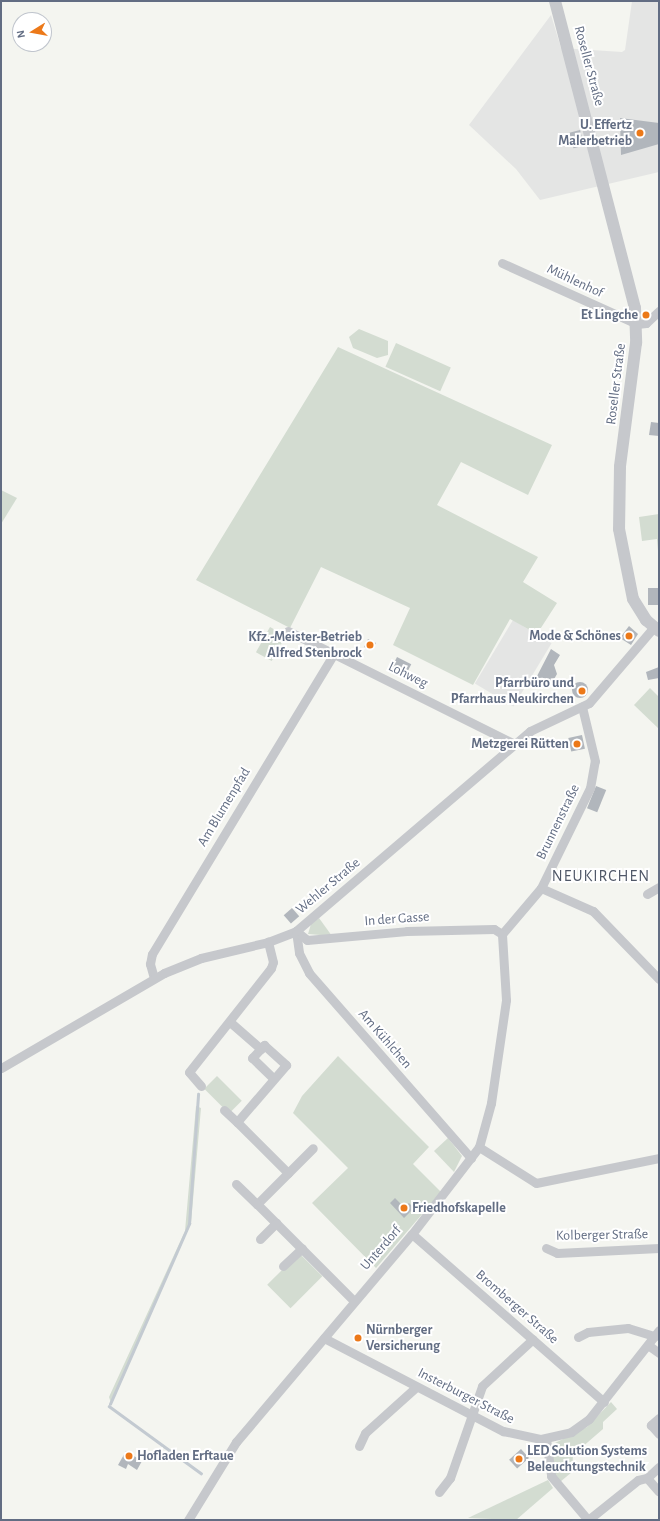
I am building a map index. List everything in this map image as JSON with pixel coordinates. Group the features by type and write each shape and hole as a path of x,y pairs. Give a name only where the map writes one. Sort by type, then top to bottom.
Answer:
{"street":[{"name":"Roseller Straße","path":"555,1 607,192 636,324 620,479 619,529 631,594 656,629"},
{"name":"Mühlenhof","path":"502,263 636,324"},
{"path":"636,324 646,323 659,310"},
{"path":"582,707 656,629"},
{"name":"Lohweg","path":"288,631 515,744"},
{"name":"Am Blumenpfad","path":"154,978 149,962 152,954 334,654"},
{"name":"Wehler Straße","path":"1,1068 154,978 201,958 268,942 296,931 536,727 582,707"},
{"name":"Brunnenstraße","path":"502,934 541,888 594,775 594,757 582,707"},
{"path":"647,894 659,887"},
{"path":"541,888 593,911 659,979"},
{"name":"In der Gasse","path":"296,931 307,940 407,931 494,929 502,934"},
{"name":"Am Kühlchen","path":"296,931 299,954 307,971 471,1158"},
{"name":"Unterdorf","path":"188,1520 236,1442 412,1234 479,1147 491,1103 506,1000 502,934"},
{"path":"201,1086 189,1072 230,1022 272,966 268,942"},
{"path":"230,1022 260,1048"},
{"path":"237,1122 271,1086 273,1078 286,1065 264,1045 252,1058 273,1078"},
{"path":"224,1110 288,1173"},
{"path":"479,1147 536,1183 659,1158"},
{"path":"257,1204 313,1148"},
{"path":"236,1184 354,1301"},
{"path":"260,1239 276,1223"},
{"name":"Bromberger Straße","path":"412,1234 604,1402"},
{"path":"283,1266 302,1248"},
{"name":"Kolberger Straße","path":"546,1248 557,1253 659,1248"},
{"path":"578,1337 588,1332 628,1328 657,1333"},
{"name":"Insterburger Straße","path":"324,1338 472,1416 510,1434 546,1439 575,1430 604,1402 657,1333"},
{"path":"439,1492 450,1478 484,1384 533,1339"},
{"path":"648,1345 659,1353"},
{"path":"359,1446 365,1433 416,1387"},
{"path":"659,1418 648,1425 659,1434"},
{"path":"546,1439 551,1476 588,1520 632,1482 646,1478 659,1466"},
{"path":"646,1478 659,1492"}],"shaded area":[{"path":"632,1 659,1 659,172 540,200 516,169 469,125 551,15 561,48 622,52 625,50"},
{"path":"359,329 388,341 388,355 377,358 353,348 349,337"},
{"path":"396,343 451,367 440,391 385,367"},
{"path":"338,347 552,445 528,495 461,462 437,505 538,557 523,582 557,603 537,634 510,619 473,685 393,645 410,608 321,567 290,628 196,580"},
{"path":"1,490 17,498 1,524"},
{"path":"659,514 658,551 657,539 642,541 639,517"},
{"path":"513,620 552,643 513,707 475,683"},
{"path":"270,627 286,636 272,661 256,652"},
{"path":"650,688 659,697 659,729 634,705"},
{"path":"319,918 332,936 308,934 311,924"},
{"path":"338,1056 429,1147 413,1164 441,1192 376,1268 312,1203 348,1168 293,1113 302,1096"},
{"path":"217,1076 242,1101 229,1113 204,1089"},
{"path":"196,1106 201,1108 191,1223 111,1403 109,1397 185,1231"},
{"path":"448,1138 462,1156 454,1172 434,1151"},
{"path":"299,1253 322,1276 291,1308 267,1285"},
{"path":"611,1402 617,1409 603,1422 603,1429 573,1455 572,1472 560,1482 553,1471 553,1444 587,1427"},
{"path":"548,1480 553,1488 516,1520 468,1518"}],"building":[{"name":"U. Effertz Malerbetrieb","path":"620,118 659,123 659,144 621,155"},
{"path":"580,130 584,145 574,148 569,133"},
{"path":"651,422 659,423 659,436 649,435"},
{"path":"648,588 659,588 659,605 648,605"},
{"name":"Mode & Schönes","path":"629,626 638,634 631,645 620,638"},
{"name":"Kfz.-Meister-Betrieb Alfred Stenbrock","path":"368,639 376,643 372,650 364,647"},
{"path":"551,649 560,655 554,665 557,674 549,688 535,680"},
{"path":"397,657 411,664 405,676 391,669"},
{"path":"659,667 659,678 648,680 646,672"},
{"name":"Pfarrbüro und Pfarrhaus Neukirchen","path":"580,682 586,684 588,690 586,696 580,698 574,696 572,690 574,684"},
{"name":"Metzgerei Rütten","path":"582,735 585,749 571,752 568,738"},
{"path":"596,786 606,790 597,812 587,808"},
{"path":"292,908 299,916 291,924 284,915"},
{"name":"Friedhofskapelle","path":"395,1198 404,1207 409,1203 414,1208 404,1218 390,1203"},
{"name":"LED Solution Systems Beleuchtungstechnik","path":"521,1449 529,1458 517,1469 509,1460"},
{"name":"Hofladen Erftaue","path":"126,1451 142,1461 137,1470 128,1464 126,1469 118,1465"}],"waterway":[{"path":"110,1404 189,1224 198,1094"},
{"path":"109,1406 201,1473"}],"place":[{"name":"U. Effertz Malerbetrieb","path":"640,133"},
{"name":"Et Lingche","path":"646,315"},
{"name":"Mode & Schönes","path":"629,636"},
{"name":"Kfz.-Meister-Betrieb Alfred Stenbrock","path":"370,645"},
{"name":"Pfarrbüro und Pfarrhaus Neukirchen","path":"582,691"},
{"name":"Metzgerei Rütten","path":"577,744"},
{"name":"Friedhofskapelle","path":"404,1208"},
{"name":"Nürnberger Versicherung","path":"358,1338"},
{"name":"Hofladen Erftaue","path":"129,1456"},
{"name":"LED Solution Systems Beleuchtungstechnik","path":"519,1459"}],"district":[{"name":"NEUKIRCHEN","path":"601,876"}]}
